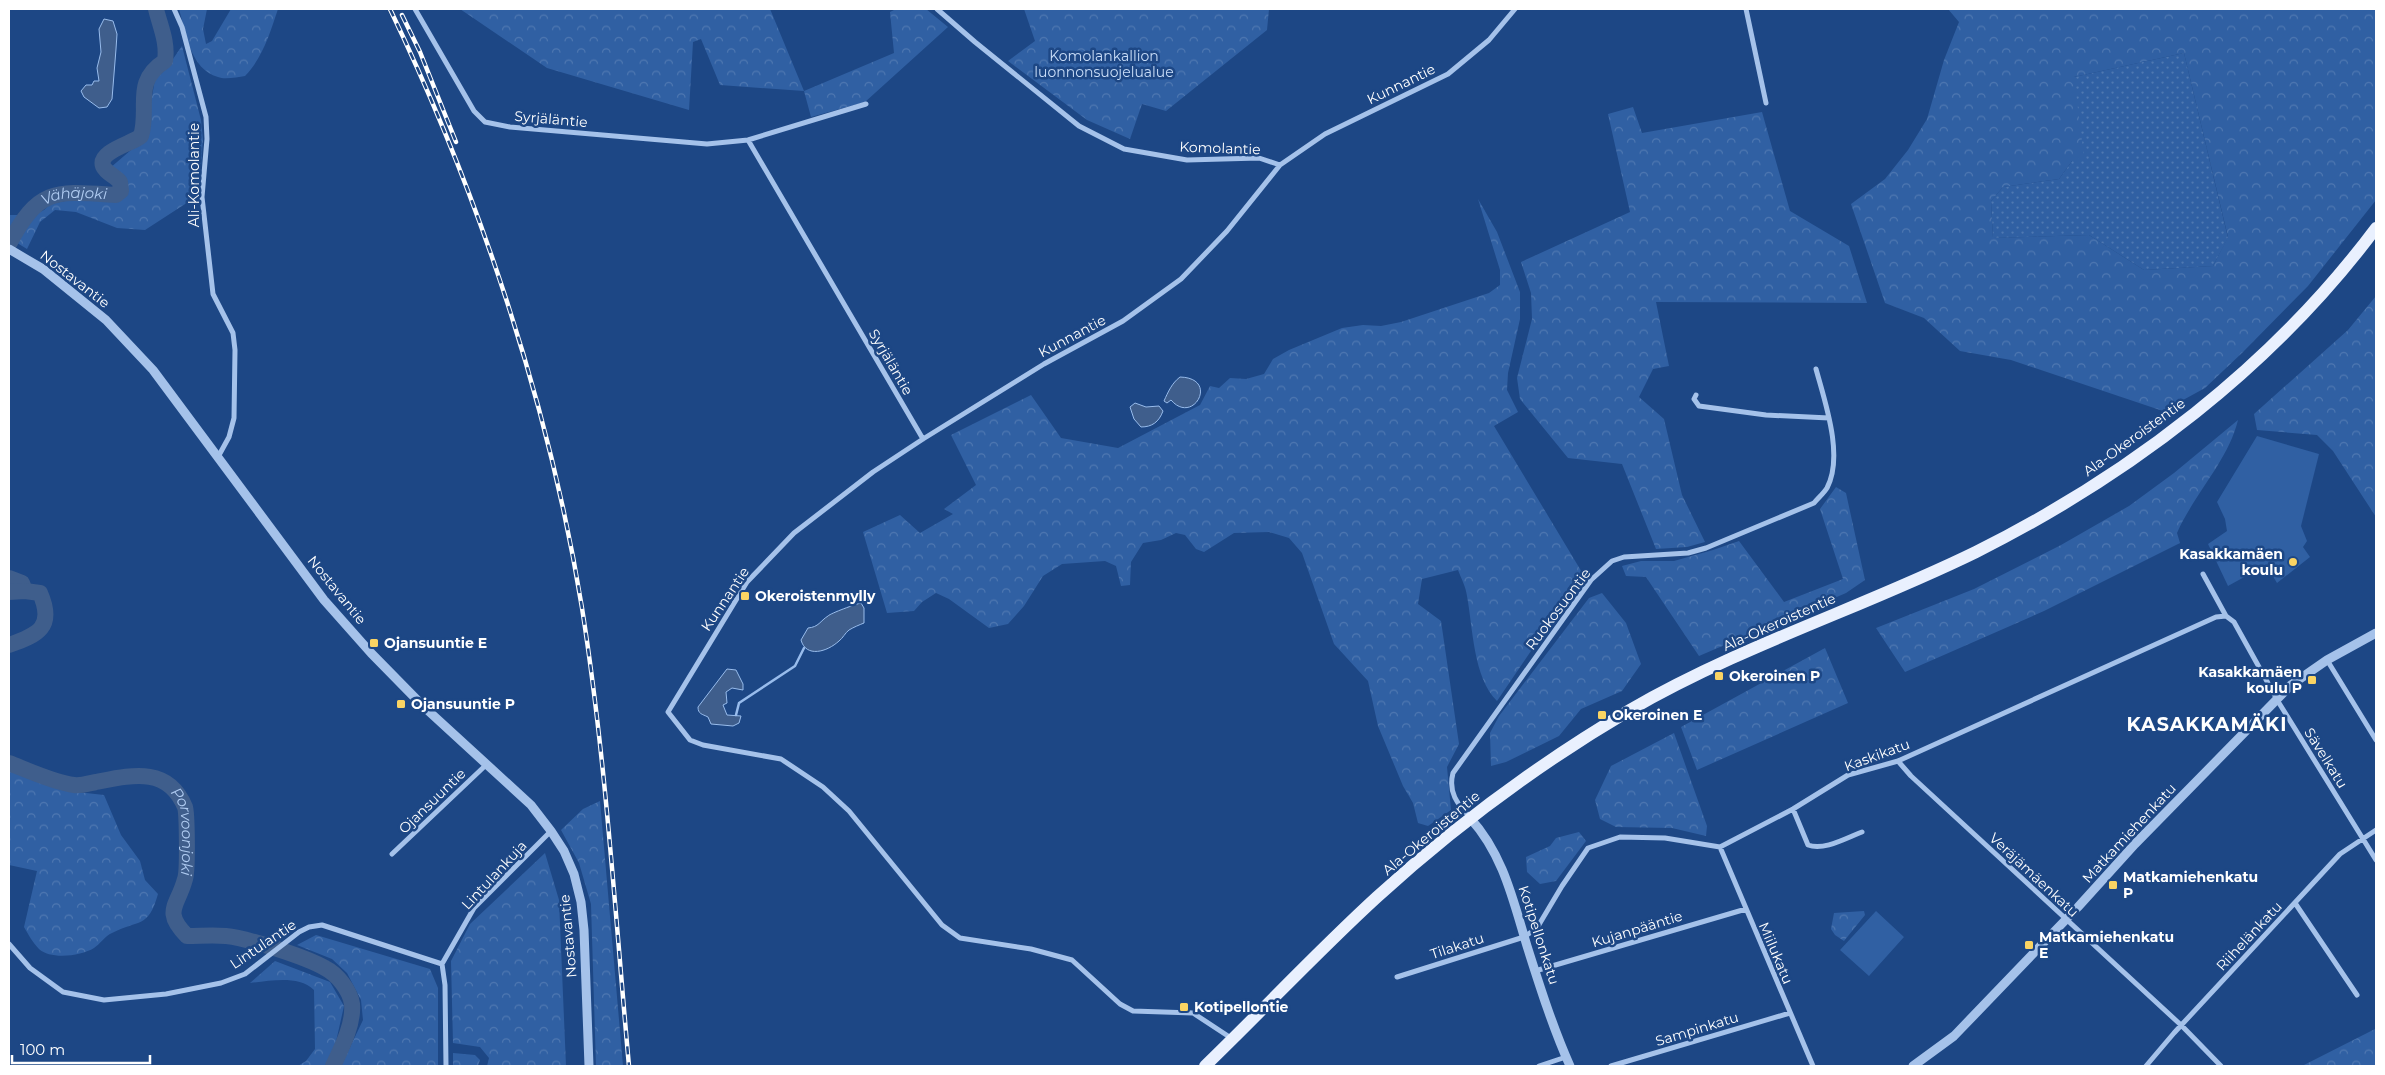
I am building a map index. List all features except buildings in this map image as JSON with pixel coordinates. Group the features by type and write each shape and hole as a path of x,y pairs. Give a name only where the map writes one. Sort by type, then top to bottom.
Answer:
{"main road":[{"name":"Ala-Okeroistentie","path":"1205,1066 1376,898 1470,818 1506,791 1601,728 1667,690 1760,646 1974,552 2042,517 2107,477 2172,431 2231,382 2274,342 2332,282 2376,228"}],"street":[{"name":"Ali-Komolantie","path":"174,9 187,45 206,117 207,139 202,202 213,294 233,333 235,350 234,418 229,437 218,457"},
{"name":"Syrjäläntie","path":"415,9 474,111 485,122 510,127 707,144 748,140 866,104"},
{"name":"Komolantie","path":"937,9 1079,126 1124,149 1187,160 1259,158 1280,165"},
{"name":"Kunnantie","path":"1233,1040 1193,1013 1133,1011 1120,1004 1072,960 1031,949 960,938 942,925 855,818 823,787 782,759 703,745 690,740 668,712 747,582 794,532 873,472 923,439 1044,364 1123,322 1180,279 1227,231 1280,165 1325,134 1448,74 1489,40 1515,9"},
{"path":"1746,9 1766,103"},
{"name":"Syrjäläntie","path":"748,140 923,439"},
{"name":"Nostavantie","path":"13,251 43,269 106,320 153,370 324,600 342,621 423,706 488,764 530,805 551,831 564,851 574,874 581,902 584,930 589,1066"},
{"name":"Ruokosuontie","path":"1470,818 1453,794 1450,783 1453,773 1591,580 1612,561 1624,557 1688,553 1706,548 1814,503 1827,489 1834,457 1829,418 1816,369"},
{"path":"1696,394 1694,399 1700,406 1760,414 1829,418"},
{"name":"Sävelkatu","path":"2203,574 2226,616 2234,622 2277,698 2376,860"},
{"name":"Kaskikatu","path":"1720,847 1793,809 1848,776 1898,761 2216,617 2226,616"},
{"name":"Matkamiehenkatu","path":"1913,1066 1938,1050 1954,1036 2135,844 2277,698 2291,685 2327,660 2376,633"},
{"path":"2327,660 2376,740"},
{"name":"Veräjämäenkatu","path":"1898,761 1911,776 2182,1026 2221,1066"},
{"name":"Ojansuuntie","path":"392,854 488,764"},
{"path":"1793,809 1808,846 1814,848 1832,844 1862,832"},
{"name":"Kotipellonkatu","path":"1470,818 1484,833 1498,858 1535,971 1570,1066"},
{"name":"Riihelänkatu","path":"2146,1066 2340,854 2376,830"},
{"name":"Lintulankuja","path":"442,964 474,908 551,831"},
{"path":"1524,937 1537,928 1588,848 1620,837 1665,838 1720,847"},
{"name":"Miilukatu","path":"1720,847 1813,1066"},
{"path":"2295,903 2357,995"},
{"name":"Kujanpääntie","path":"1535,971 1746,909"},
{"name":"Lintulantie","path":"9,944 30,968 63,992 104,1000 166,994 221,983 245,974 309,926 322,925 442,964"},
{"name":"Tilakatu","path":"1396,978 1524,937"},
{"path":"442,964 445,984 446,1066"},
{"name":"Sampinkatu","path":"1611,1066 1790,1013"},
{"path":"1539,1066 1566,1057"}],"green space":[{"path":"179,9 207,9 203,29 206,44 212,41 231,9 278,9 265,44 251,69 245,76 221,78 209,73 195,58 187,39"},
{"path":"460,9 770,9 804,91 720,85 701,39 693,42 689,110 547,68"},
{"path":"896,9 926,9 948,27 865,102 811,117 804,91 894,53 890,12"},
{"name":"Komolankallion luonnonsuojelualue","path":"1024,9 1269,9 1267,30 1166,111 1142,104 1130,139 1087,120 1008,61 1035,41"},
{"path":"1948,9 2376,9 2376,200 2308,286 2243,352 2205,388 2163,411 2011,360 1960,351 1924,318 1885,303 1851,204 1885,179 1908,150 1927,119 1944,60 1959,22","holes":["2184,53 2228,237 2213,266 2144,270 2089,235 1993,238 1991,201 2003,187 2059,179 2072,161 2084,157 2074,77"]},
{"path":"182,46 201,120 203,139 199,195 145,230 117,228 76,212 55,210 40,222 27,249 9,238 9,215 34,215 44,210 50,204 76,199 119,197 125,187 110,168 145,138 155,79 166,69"},
{"path":"2184,53 2228,238 2213,266 2144,270 2089,235 1993,238 1991,201 2003,187 2059,179 2072,161 2074,77"},
{"path":"1633,107 1642,133 1762,112 1790,211 1849,246 1867,303 1656,302 1669,366 1653,369 1639,397 1664,419 1682,495 1705,542 1687,547 1656,549 1622,464 1568,458 1520,399 1517,378 1532,319 1531,293 1521,262 1630,212 1608,114"},
{"path":"1478,199 1497,232 1520,292 1520,319 1508,373 1507,390 1518,412 1494,426 1583,574 1497,701 1489,691 1479,666 1475,652 1465,586 1458,570 1422,579 1418,604 1441,621 1459,744 1447,767 1451,810 1428,826 1418,823 1413,803 1403,786 1378,726 1368,681 1334,644 1302,553 1289,538 1269,532 1234,533 1204,552 1196,549 1185,535 1176,533 1161,540 1143,543 1131,562 1130,585 1121,586 1116,566 1105,561 1062,564 1043,576 1024,606 1008,624 989,628 949,599 936,593 922,602 914,611 887,613 863,532 900,515 920,533 953,514 944,509 976,485 951,435 1031,395 1061,438 1118,448 1200,405 1210,386 1219,388 1230,378 1246,379 1264,374 1273,359 1289,350 1342,328 1363,325 1381,326 1401,322 1489,293 1500,285 1500,270"},
{"path":"2376,296 2376,517 2333,451 2317,435 2257,430 2254,414 2348,330"},
{"path":"2238,420 2227,449 2177,533 2180,543 2044,611 1905,672 1876,628 1974,589 2061,545 2129,506 2174,473"},
{"path":"2257,436 2319,454 2301,526 2307,541 2303,547 2310,557 2277,583 2266,565 2228,586 2208,544 2227,531 2225,519 2217,502"},
{"path":"1836,487 1846,493 1865,580 1846,593 1699,656 1646,577 1626,576 1622,566 1641,561 1674,561 1739,541 1784,602 1843,579 1820,509"},
{"path":"1602,593 1626,623 1641,664 1622,691 1581,709 1559,736 1506,762 1491,766 1490,733 1499,716 1589,598"},
{"path":"1825,648 1848,703 1697,770 1681,727"},
{"path":"1674,733 1707,826 1706,836 1672,828 1616,827 1600,819 1595,800 1611,766"},
{"path":"9,769 77,792 104,795 121,835 140,861 145,880 158,894 146,918 109,934 94,948 82,953 58,956 44,952 37,947 24,927 37,871 9,865"},
{"path":"600,801 623,1066 596,1066 591,904 579,863 561,830 583,809"},
{"path":"1579,832 1586,841 1556,881 1540,884 1527,872 1526,857 1550,846 1556,838"},
{"path":"545,853 559,900 566,1066 487,1066 489,1058 480,1047 453,1043 451,961 470,924"},
{"path":"1864,911 1865,915 1844,941 1835,935 1831,929 1834,913"},
{"path":"1876,911 1904,937 1869,976 1840,950"},
{"path":"316,935 430,969 438,988 438,1066 341,1066 363,1020 361,1000 347,973 332,959 297,945"},
{"path":"275,961 330,982 344,1006 335,1046 325,1066 298,1066 306,1061 315,1049 314,990 300,982 284,980 250,983"},
{"path":"2375,1029 2376,1066 2302,1066"},
{"path":"453,1053 475,1055 480,1060 478,1066 453,1066"}],"shaded area":[{"path":"104,19 113,21 117,34 112,99 107,107 99,108 84,97 81,91 86,85 92,85 94,81 99,81 97,68 101,52 99,29"},
{"path":"1180,377 1192,379 1199,385 1201,392 1199,399 1187,408 1179,407 1171,400 1167,403 1164,401 1172,385"},
{"path":"1135,403 1146,407 1159,406 1163,411 1155,423 1141,427 1134,419 1130,407"},
{"path":"861,603 864,608 864,623 849,630 829,648 812,651 804,646 801,640 808,628 817,625 834,613"},
{"path":"727,669 736,670 743,684 743,690 732,688 726,692 727,703 723,705 727,715 741,716 739,723 733,726 711,724 708,717 701,714 698,709"}],"waterway":[{"name":"Vähäjoki","path":"9,244 20,225 40,202 64,194 116,195 121,191 120,182 108,173 103,166 103,161 111,152 141,136 145,86 155,69 165,61 166,54 165,41 156,9"},
{"name":"Vähäjoki","path":"9,578 22,583 25,591"},
{"name":"Porvoonjoki","path":"9,592 25,591 40,593 46,614 41,628 36,633 9,645"},
{"path":"736,715 739,703 795,666 804,648"},
{"name":"Porvoonjoki","path":"9,763 66,784 82,785 123,777 148,776 159,779 169,785 178,794 185,807 186,820 186,874 174,908 175,920 179,927 187,936 226,936 248,940 304,959 334,974 349,993 352,1012 346,1036 333,1066"}],"railway":[{"path":"390,9 453,152 481,226 507,302 551,454 582,608 598,722 629,1066"},
{"path":"402,15 420,52 456,142"}],"place":[{"name":"Kasakkamäen koulu","path":"2293,562"},
{"name":"Okeroistenmylly","path":"745,596"},
{"name":"Ojansuuntie E","path":"374,643"},
{"name":"Okeroinen P","path":"1719,676"},
{"name":"Kasakkamäen koulu P","path":"2312,680"},
{"name":"Ojansuuntie P","path":"401,704"},
{"name":"Okeroinen E","path":"1602,715"},
{"name":"Matkamiehenkatu P","path":"2113,885"},
{"name":"Matkamiehenkatu E","path":"2029,945"},
{"name":"Kotipellontie","path":"1184,1007"}],"district":[{"name":"KASAKKAMÄKI","path":"2207,724"}]}
